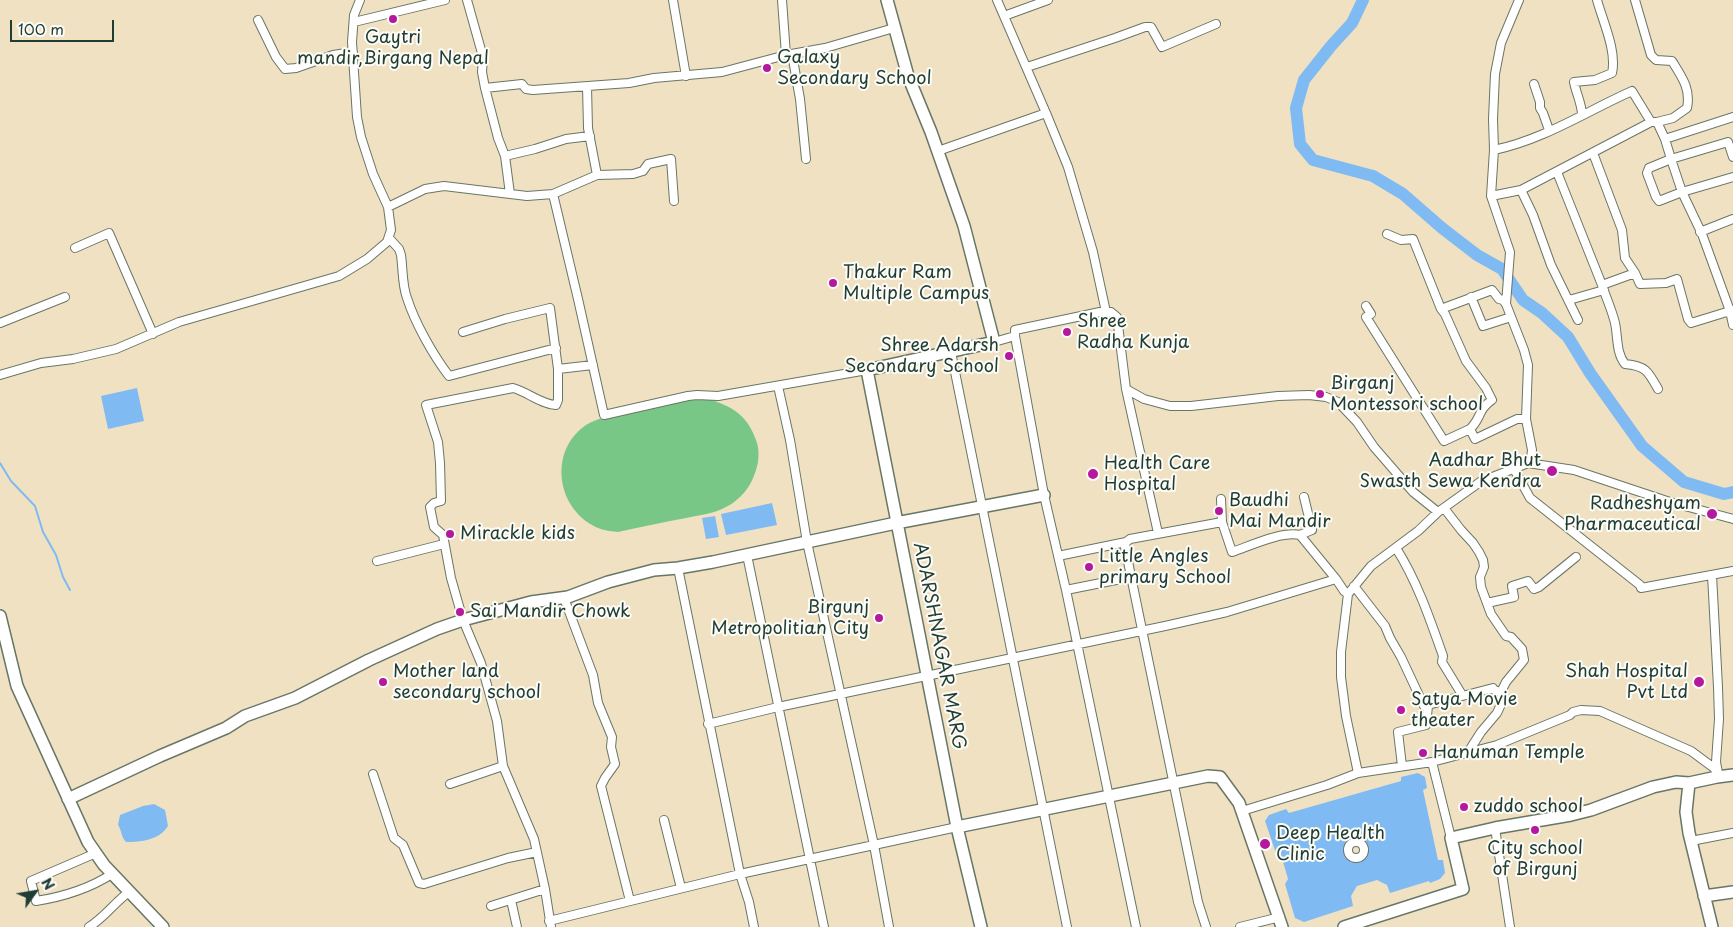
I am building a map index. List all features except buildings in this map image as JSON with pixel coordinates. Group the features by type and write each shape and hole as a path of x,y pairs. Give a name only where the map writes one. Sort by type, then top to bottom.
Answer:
{"street":[{"path":"0,375 41,364 116,349 179,322 338,276 367,259 387,242 391,230 388,207 373,174 361,137 356,110 353,52 354,15 360,0"},
{"path":"354,22 444,0"},
{"path":"468,0 483,57 482,72 485,88 498,138 505,156 510,194"},
{"path":"674,0 686,76"},
{"path":"782,0 789,54 800,99 806,159"},
{"path":"887,0 908,76 938,151 964,226 994,342"},
{"path":"997,0 1068,167 1093,252 1106,312"},
{"path":"1004,16 1048,0"},
{"path":"1519,0 1501,43 1495,74 1494,150 1490,196 1510,252 1506,301 1528,365 1526,419 1532,450 1531,459 1528,463"},
{"path":"1582,115 1574,82 1595,80 1612,73 1614,65 1613,53 1597,0"},
{"path":"1490,196 1521,190 1654,122 1673,118 1687,108 1690,97 1672,61 1656,60 1651,54 1635,0"},
{"path":"258,20 276,57 286,69 296,68 333,55 353,52"},
{"path":"1026,66 1115,38 1145,26 1152,27 1162,47 1216,24"},
{"path":"485,88 522,84 526,89 533,90 587,87 630,83 654,78 722,72 789,54 825,48 894,28"},
{"path":"1534,84 1540,108 1549,130"},
{"path":"587,87 590,136 597,175"},
{"path":"1494,150 1515,145 1632,91 1665,139 1682,192 1731,310 1733,325"},
{"path":"938,151 1046,113"},
{"path":"1665,139 1733,117"},
{"path":"505,156 566,139 590,136"},
{"path":"1733,157 1728,142 1672,159 1649,168 1647,173 1659,201 1733,177"},
{"path":"1593,152 1622,230 1625,258 1640,284 1666,282 1676,279 1688,319 1691,323 1731,310"},
{"path":"388,207 425,189 444,186 527,196 553,194 597,175 633,174 643,171 648,164 671,159 674,201"},
{"path":"1558,172 1614,320 1618,338 1618,356 1625,364 1640,366 1649,373 1658,389"},
{"path":"1521,190 1533,215 1550,264 1578,320"},
{"path":"553,194 604,415 688,396 718,396 867,370 1015,336"},
{"path":"1700,232 1733,219"},
{"path":"75,248 109,233 153,334"},
{"path":"1366,306 1371,314 1366,317 1444,441 1475,425 1484,405 1492,400 1486,388 1466,361 1445,314 1440,308 1413,239 1401,240 1388,234"},
{"path":"389,238 399,249 405,290 414,315 441,366 450,376 556,348"},
{"path":"1569,300 1603,288 1635,273"},
{"path":"1440,308 1492,290 1499,299 1506,301"},
{"path":"1471,297 1483,326 1511,317"},
{"path":"0,323 65,298"},
{"path":"463,332 550,308 558,369 558,400 556,405 542,402 523,391 513,388 426,405 438,442 440,463 441,501 434,503 430,507 434,527 443,535 463,620 481,663 497,722 503,766 534,839 550,924 630,901 740,874 957,827 1208,776 1220,777 1239,803 1281,922 1240,927"},
{"path":"1136,927 1066,590 1044,495 1015,330 1100,312 1110,312 1117,317 1126,389 1158,533"},
{"path":"951,352 1067,927"},
{"path":"558,369 593,365"},
{"name":"ADARSHNAGAR MARG","path":"867,370 957,827 981,927"},
{"path":"778,386 790,440 807,542 874,845 889,927"},
{"path":"1126,389 1144,399 1170,406 1191,406 1278,396 1309,395 1326,397 1338,402 1357,422 1374,447 1413,492 1441,510 1474,543 1484,560 1484,567 1480,577 1491,614 1506,636 1511,637 1522,649 1524,660 1506,682 1501,692 1503,700 1497,713 1481,732 1467,754"},
{"path":"1470,429 1475,439 1517,419 1526,419"},
{"path":"1358,773 1346,716 1341,677 1341,652 1348,594 1371,566 1418,532 1441,510 1480,482 1528,463 1574,470 1670,502 1733,519"},
{"path":"1514,469 1530,498 1603,555 1640,585 1641,588 1733,571"},
{"path":"68,799 228,726 245,716 295,698 436,629 463,620 532,602 564,598 608,582 654,570 678,568 747,555 896,523 1044,495"},
{"path":"1221,499 1222,522 1232,552 1275,537 1293,534 1300,535 1312,530 1304,498"},
{"path":"1058,556 1126,542 1130,539 1158,533 1222,522"},
{"path":"1300,535 1348,594"},
{"path":"1126,542 1125,547 1173,783 1198,902 1206,927"},
{"path":"377,561 444,544"},
{"path":"1396,548 1406,564 1426,610 1442,656 1442,662 1461,693 1459,697"},
{"path":"747,555 824,927"},
{"path":"1487,604 1514,598 1512,586 1528,581 1534,589 1539,587 1576,557"},
{"path":"678,568 708,724 740,874 749,902 754,927"},
{"path":"1712,576 1719,719 1716,762 1718,776"},
{"path":"1066,590 1131,577"},
{"path":"708,724 778,706 1077,645 1227,612 1336,578"},
{"path":"1354,586 1385,626 1424,706 1493,688 1501,692"},
{"path":"564,598 593,675 598,703 612,737 611,747 615,764 601,786 630,901"},
{"path":"0,616 18,686 88,842 112,874 163,927"},
{"path":"1402,766 1398,732 1426,725 1428,706"},
{"path":"1242,811 1327,785 1358,773 1432,762 1497,746 1581,710 1600,711 1691,751 1714,768 1718,776"},
{"path":"1344,927 1463,889 1432,762"},
{"path":"450,784 503,766"},
{"path":"373,774 394,838 403,845 419,883 424,884 508,858 537,852"},
{"path":"1451,838 1495,828 1571,815 1653,787 1676,782 1689,783 1718,776 1733,776"},
{"path":"1689,783 1686,812 1690,841 1712,927"},
{"path":"664,820 681,888"},
{"path":"1495,828 1510,927"},
{"path":"1690,841 1733,833"},
{"path":"96,853 31,881 36,901 57,897 90,886 112,874"},
{"path":"491,906 545,890"},
{"path":"89,927 112,910 116,901 129,892"},
{"path":"1704,896 1733,892"},
{"path":"511,900 517,927"}],"green space":[{"path":"702,397 720,403 742,416 752,430 756,440 758,461 756,469 750,484 740,497 726,507 711,513 618,532 598,528 580,516 571,505 565,492 562,479 562,465 565,451 572,439 582,428 591,422 618,413"}],"water":[{"path":"137,388 144,421 108,429 101,396"},
{"path":"772,503 777,525 726,535 721,514"},
{"path":"715,516 719,537 706,539 702,518"},
{"path":"1418,773 1425,777 1427,788 1423,790 1438,860 1443,860 1445,873 1440,879 1430,883 1429,881 1390,893 1387,885 1377,880 1357,886 1351,896 1353,906 1304,922 1295,918 1285,884 1288,879 1282,858 1277,856 1265,821 1269,815 1286,809 1289,813 1401,781 1401,777","holes":["1355,842 1363,845 1364,852 1360,857 1354,858 1349,850 1350,843"]},
{"path":"154,804 165,810 168,826 155,837 144,841 126,842 118,825 120,815"}],"waterway":[{"path":"1363,0 1352,23 1304,80 1296,108 1300,144 1313,160 1373,176 1403,194 1477,255 1502,269 1523,300 1542,313 1568,337 1590,373 1642,446 1684,482 1724,494 1733,492"},
{"path":"0,463 11,481 35,506 43,532 56,555 63,577 70,590"}],"place":[{"name":"Gaytri mandir,Birgang Nepal","path":"393,19"},
{"name":"Galaxy Secondary School","path":"767,68"},
{"name":"Thakur Ram Multiple Campus","path":"833,283"},
{"name":"Shree Radha Kunja","path":"1067,332"},
{"name":"Shree Adarsh Secondary School","path":"1009,356"},
{"name":"Birganj Montessori school","path":"1320,394"},
{"name":"Aadhar Bhut Swasth Sewa Kendra","path":"1552,471"},
{"name":"Health Care Hospital","path":"1093,474"},
{"name":"Baudhi Mai Mandir","path":"1219,511"},
{"name":"Radheshyam Pharmaceutical","path":"1712,514"},
{"name":"Mirackle kids","path":"450,534"},
{"name":"Little Angles primary School","path":"1089,567"},
{"name":"Sai Mandir Chowk","path":"460,612"},
{"name":"Birgunj Metropolitian City","path":"879,618"},
{"name":"Mother land secondary school","path":"383,682"},
{"name":"Shah Hospital Pvt Ltd","path":"1699,682"},
{"name":"Satya Movie theater","path":"1401,710"},
{"name":"Hanuman Temple","path":"1423,753"},
{"name":"zuddo school","path":"1464,807"},
{"name":"City school of Birgunj","path":"1535,830"},
{"name":"Deep Health Clinic","path":"1265,844"}]}
